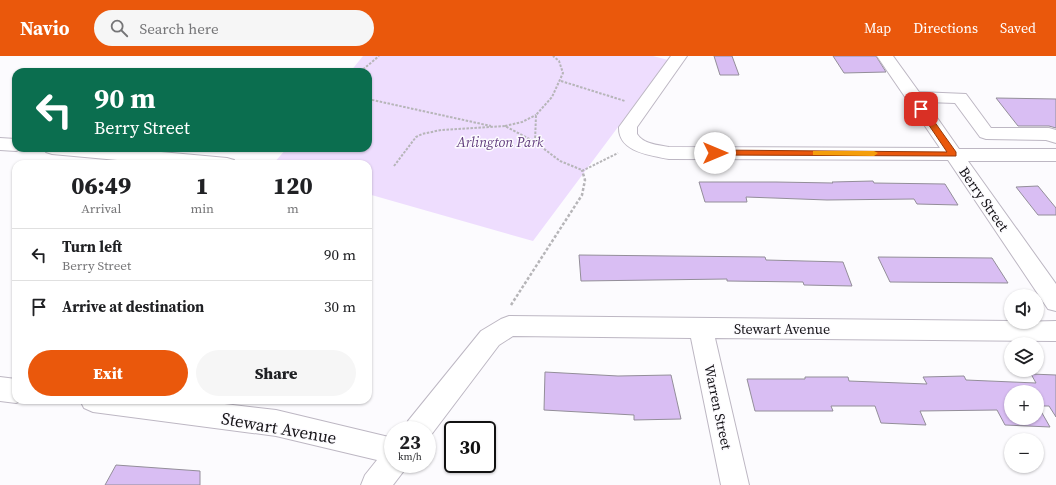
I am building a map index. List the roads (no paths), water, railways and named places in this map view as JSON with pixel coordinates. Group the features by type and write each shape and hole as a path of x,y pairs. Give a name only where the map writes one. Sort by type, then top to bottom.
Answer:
{"street":[{"path":"679,56 626,132 629,138 637,144 651,150 669,153 1056,155"},
{"name":"Berry Street","path":"885,56 1056,302"},
{"path":"913,97 960,98 986,133 1048,134 1056,137"},
{"path":"0,144 12,145"},
{"path":"96,152 183,160"},
{"name":"Stewart Avenue","path":"425,421 490,338 509,326 701,329 1056,331"},
{"name":"Warren Street","path":"701,329 735,485"},
{"path":"0,390 12,391"},
{"name":"Stewart Avenue","path":"124,404 276,424 384,449"},
{"path":"375,485 384,473"}],"park label":[{"name":"Arlington Park","path":"500,142"}]}
